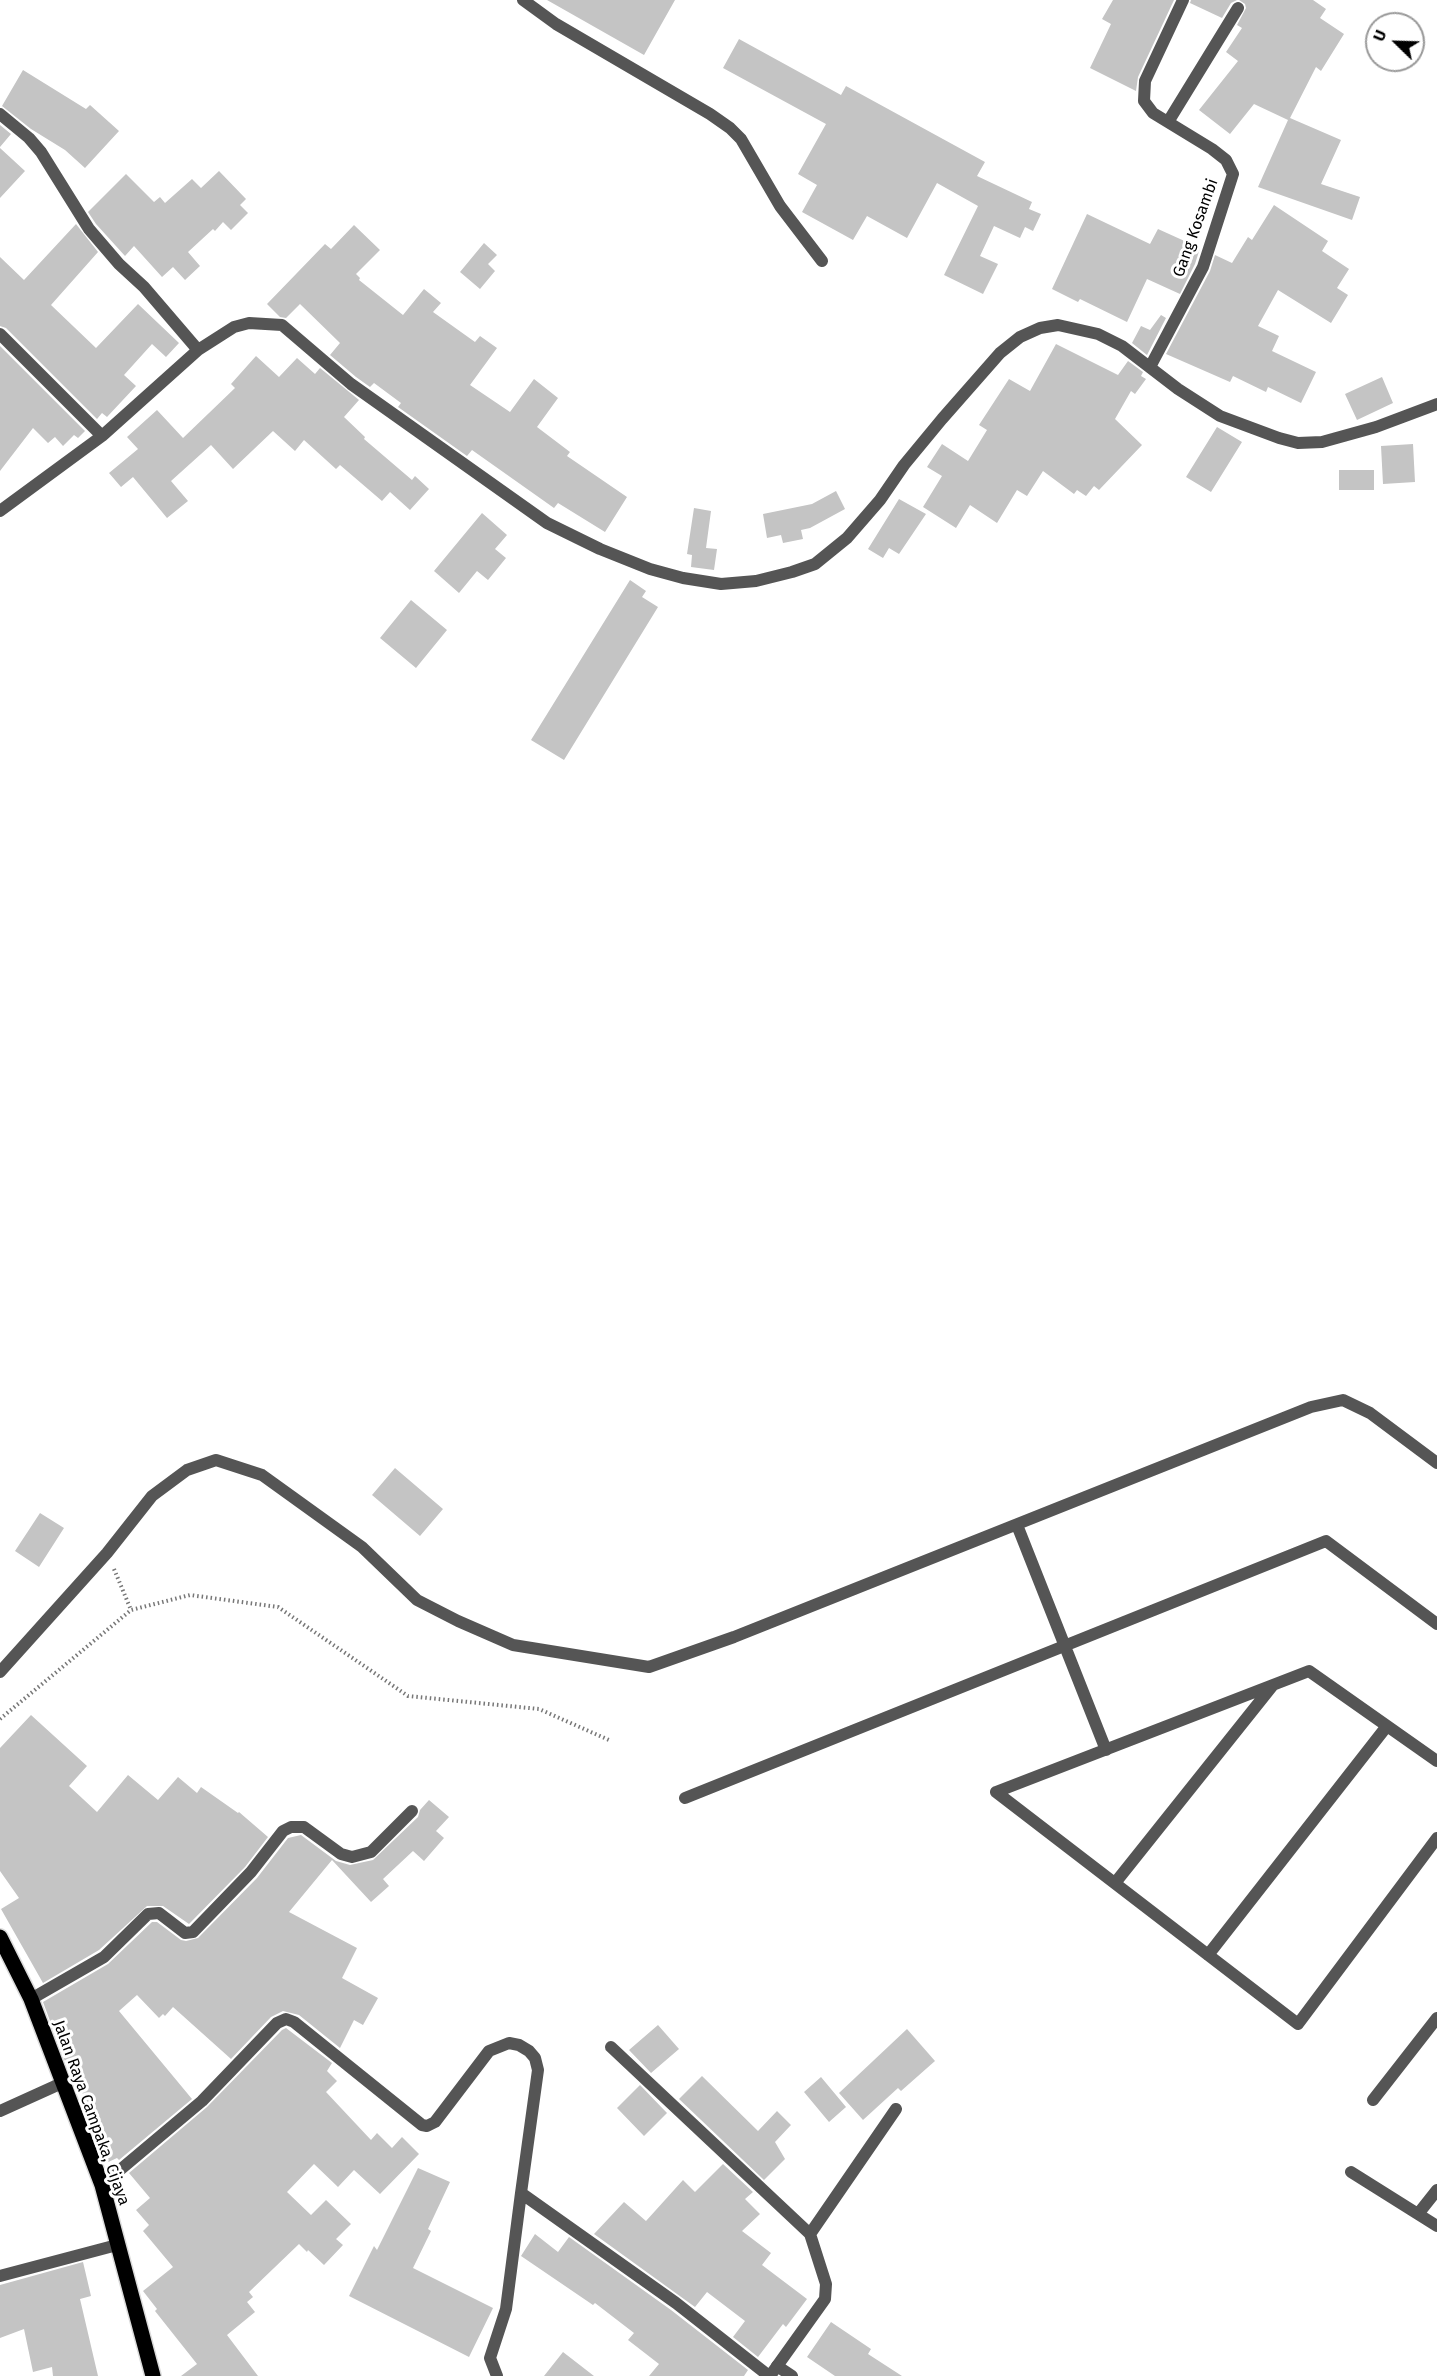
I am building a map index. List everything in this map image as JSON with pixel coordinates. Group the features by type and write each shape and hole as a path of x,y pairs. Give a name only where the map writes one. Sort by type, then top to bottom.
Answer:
{"main road":[{"name":"Jalan Raya Campaka, Cijaya","path":"0,1937 31,2000 102,2184 153,2376"}],"street":[{"path":"523,0 556,24 730,128 741,139 780,206 822,261"},
{"name":"Gang Kosambi","path":"1150,366 1203,267 1233,174 1226,160 1148,108 1144,101 1145,81 1183,0"},
{"path":"1168,122 1238,8"},
{"path":"0,114 29,138 41,152 89,228 198,350"},
{"path":"0,511 102,436 198,350 234,327 249,323 282,325 351,384 547,524 650,569 683,578 721,584 756,581 815,564 847,538 880,500 904,465 942,419 1000,354 1020,337 1040,328 1058,325 1098,334 1122,346 1178,389 1220,416 1279,438 1298,442 1322,442 1376,427 1437,404"},
{"path":"0,334 102,436"},
{"path":"0,1672 107,1552 152,1496 187,1470 216,1460 262,1475 362,1548 417,1600 458,1621 513,1645 649,1667 734,1637 1311,1407 1343,1400 1370,1413 1437,1462"},
{"path":"1017,1525 1106,1749"},
{"path":"684,1798 1326,1541 1437,1624"},
{"path":"1437,1761 1309,1671 996,1792 1298,2024 1437,1838"},
{"path":"1115,1883 1274,1684"},
{"path":"1208,1954 1387,1726"},
{"path":"31,2000 104,1957 152,1912 159,1913 185,1933 193,1932 251,1872 283,1831 291,1827 304,1827 341,1854 352,1857 371,1852 412,1811"},
{"path":"1374,2100 1437,2018"},
{"path":"102,2184 202,2101 277,2023 286,2019 294,2022 422,2125 427,2126 435,2122 489,2051 509,2043 519,2045 535,2058 538,2070 507,2303 490,2358 497,2376"},
{"path":"611,2047 810,2234 827,2291 821,2306 772,2373"},
{"path":"0,2111 62,2083"},
{"path":"810,2234 896,2109"},
{"path":"1351,2172 1437,2226"},
{"path":"1418,2214 1437,2190"},
{"path":"521,2193 772,2373 792,2376"},
{"path":"0,2276 117,2246"}],"path":[{"path":"107,1552 131,1610"},
{"path":"0,1719 131,1610 190,1594 278,1607 408,1696 539,1709 609,1740"}],"building":[{"path":"547,0 675,0 644,55"},
{"path":"1113,0 1174,0 1138,77 1136,91 1090,68 1111,24 1102,19"},
{"path":"1191,0 1237,0 1231,3 1222,18 1190,3"},
{"path":"1239,0 1313,0 1326,9 1320,18 1344,34 1321,71 1316,67 1290,118 1341,140 1321,184 1360,197 1352,220 1258,187 1288,120 1254,104 1230,134 1199,110 1238,61 1226,52 1242,28 1237,25 1246,8 1245,4"},
{"path":"739,39 841,95 846,86 985,162 977,176 1032,202 1029,209 1041,214 1033,231 1025,227 1020,238 994,226 980,256 998,264 983,294 944,275 978,206 937,183 907,238 867,216 853,240 802,212 817,185 798,174 826,124 723,68"},
{"path":"23,70 86,109 90,105 119,131 85,168 65,150 31,129 2,106"},
{"path":"0,125 11,134 0,147"},
{"path":"0,148 25,171 0,198"},
{"path":"219,171 246,199 240,205 248,213 231,230 223,222 188,252 200,266 185,280 173,267 162,277 134,246 125,256 88,212 126,174 154,202 160,197 165,203 192,179 201,188"},
{"path":"1274,205 1328,241 1322,251 1349,269 1337,288 1348,295 1331,323 1278,290 1258,326 1279,336 1272,351 1316,372 1301,403 1268,387 1266,392 1233,376 1230,382 1166,354 1210,271 1215,255 1232,263 1248,237 1252,240"},
{"path":"1087,214 1150,244 1158,229 1200,248 1180,294 1147,279 1127,322 1080,299 1078,302 1052,289"},
{"path":"76,224 98,252 51,305 96,348 138,304 179,343 166,357 152,344 124,375 136,386 107,417 102,413 97,419 6,328 0,326 0,257 24,280"},
{"path":"354,225 380,250 356,274 359,280 403,315 424,289 441,303 433,312 475,342 480,336 497,348 470,385 510,412 534,379 558,398 537,427 570,452 567,456 627,497 605,532 558,503 554,508 472,450 467,456 398,407 401,403 374,383 370,387 356,377 330,355 340,343 300,304 286,318 280,317 267,304 325,244 331,249"},
{"path":"484,243 497,255 488,264 495,271 480,289 460,272"},
{"path":"1161,315 1166,318 1147,355 1132,343 1141,326 1150,330"},
{"path":"1056,344 1118,375 1128,361 1143,372 1141,376 1146,379 1135,394 1131,391 1115,419 1142,445 1099,490 1094,486 1086,496 1077,490 1074,494 1043,471 1027,496 1017,490 997,523 970,505 956,528 923,507 942,476 927,467 942,444 968,461 987,430 979,425 1009,379 1030,391"},
{"path":"0,346 85,431 78,438 74,435 63,446 55,437 48,443 33,428 0,471"},
{"path":"256,356 279,377 297,358 315,374 320,368 359,400 344,417 365,437 364,439 412,480 415,476 429,489 410,510 390,492 382,501 340,465 336,469 304,440 295,451 273,431 233,469 211,445 171,481 188,501 167,518 133,477 121,487 109,473 138,449 127,437 157,410 183,438 235,388 231,384"},
{"path":"1382,377 1393,403 1357,420 1345,394"},
{"path":"1217,427 1242,442 1211,492 1186,477"},
{"path":"1413,444 1415,482 1383,484 1381,446"},
{"path":"1339,470 1374,470 1374,490 1339,490"},
{"path":"836,491 845,509 810,528 801,530 803,539 783,543 781,535 767,538 763,514 812,504"},
{"path":"899,499 926,514 899,554 889,548 883,558 868,549"},
{"path":"694,508 711,511 706,548 717,549 714,570 691,567 692,555 687,554"},
{"path":"482,513 507,535 495,549 506,558 488,580 477,571 459,593 434,571"},
{"path":"630,580 646,591 642,597 658,607 564,760 531,740"},
{"path":"411,600 447,630 416,668 380,638"},
{"path":"395,1468 443,1509 420,1536 372,1495"},
{"path":"40,1513 64,1528 39,1567 15,1551"},
{"path":"31,1715 87,1766 69,1786 97,1812 128,1775 158,1800 178,1777 197,1793 201,1787 239,1812 268,1837 245,1867 189,1924 163,1906 147,1906 99,1950 43,1983 1,1909 19,1898 0,1871 0,1748"},
{"path":"429,1800 449,1817 436,1831 444,1838 424,1861 413,1851 383,1879 389,1886 371,1902 332,1860 289,1912 357,1948 342,1978 378,1998 363,2025 354,2020 340,2048 299,2015 283,2011 271,2017 231,2059 173,2007 165,2016 163,2014 159,2018 137,1995 119,2011 192,2099 119,2160 117,2158 104,2164 90,2126 98,2122 64,2059 43,2002 108,1964 152,1922 157,1922 181,1940 198,1938 257,1878 288,1838 301,1835 336,1861 350,1865 373,1860 418,1817 420,1810"},
{"path":"658,2025 679,2049 651,2073 629,2050"},
{"path":"286,2028 332,2063 327,2071 337,2081 326,2092 371,2140 377,2133 392,2148 402,2137 419,2154 380,2194 354,2170 338,2187 314,2164 287,2192 311,2215 326,2200 351,2224 336,2239 343,2245 324,2265 299,2244 249,2292 253,2297 247,2302 255,2312 227,2335 258,2376 181,2376 197,2364 155,2311 157,2309 143,2291 173,2267 143,2231 149,2225 136,2210 150,2198 129,2173 207,2107"},
{"path":"907,2029 935,2061 901,2091 898,2088 863,2120 839,2093"},
{"path":"702,2076 758,2131 777,2111 791,2125 775,2142 785,2159 764,2180 679,2099"},
{"path":"821,2077 846,2107 829,2122 804,2092"},
{"path":"640,2085 667,2113 644,2136 617,2108"},
{"path":"723,2164 753,2192 745,2199 760,2214 742,2231 771,2253 762,2265 807,2299 786,2327 783,2324 758,2357 733,2337 745,2321 707,2292 695,2307 594,2234 624,2202 646,2221 683,2180 695,2192"},
{"path":"418,2168 450,2182 428,2229 431,2231 413,2268 493,2308 469,2357 349,2296 374,2246 377,2250"},
{"path":"535,2234 558,2252 569,2237 671,2310 748,2370 744,2376 649,2376 659,2364 628,2340 634,2333 595,2303 593,2305 521,2256"},
{"path":"83,2262 91,2296 80,2299 98,2376 53,2376 52,2367 33,2372 24,2329 0,2338 0,2285"},
{"path":"831,2322 871,2349 868,2354 902,2376 835,2376 807,2357"},
{"path":"563,2352 594,2376 544,2376"}]}
